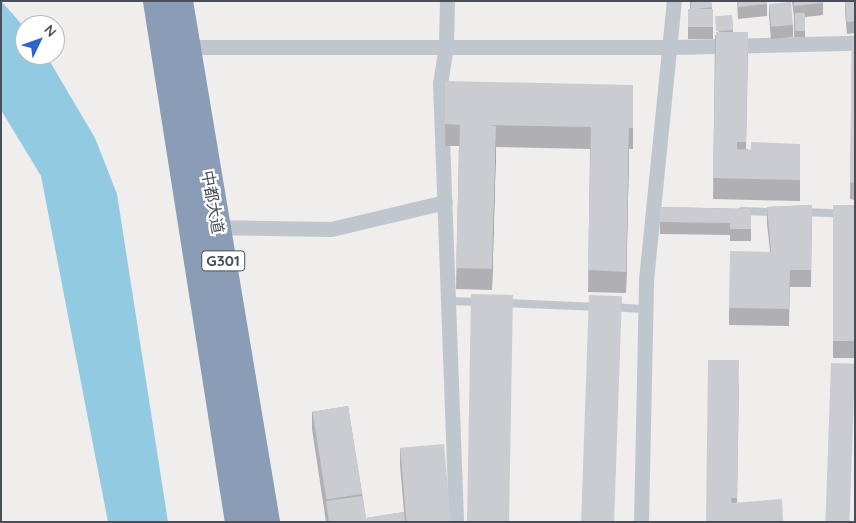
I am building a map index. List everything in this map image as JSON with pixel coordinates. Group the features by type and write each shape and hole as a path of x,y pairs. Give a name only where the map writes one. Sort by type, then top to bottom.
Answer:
{"highway":[{"name":"中都大道","path":"157,1 175,48 206,227 266,522"},
{"name":"中都大道","path":"175,48 179,1"},
{"name":"中都大道","path":"206,227 239,522"}],"street":[{"path":"447,1 446,46 440,83 456,522"},
{"path":"641,522 646,308 659,209 674,1"},
{"path":"175,48 672,47 855,42"},
{"path":"206,227 331,229 445,202"}],"lane":[{"path":"730,211 855,214"},
{"path":"448,301 488,302"},
{"path":"498,303 646,308"}],"water":[{"path":"1,1 15,17 15,65 52,65 95,138 117,194 168,522 108,522 41,176 1,110"}],"building":[{"path":"691,1 711,1 712,7 697,9 713,9 713,27 688,27 688,9 691,9"},
{"path":"738,1 767,1 767,4 738,7"},
{"path":"794,1 823,1 823,3 794,6"},
{"path":"845,1 855,1 855,21 847,22"},
{"path":"791,2 793,25 771,27 769,4"},
{"path":"795,13 805,13 805,31 795,31"},
{"path":"732,15 733,30 716,31 715,16"},
{"path":"716,32 748,32 746,142 737,142 737,149 751,150 751,142 800,144 800,180 713,178"},
{"path":"852,37 855,37 855,183 850,182"},
{"path":"445,81 633,85 633,128 629,128 626,272 588,270 591,127 488,125 496,126 492,269 456,268 460,125 445,124"},
{"path":"812,205 811,270 790,270 789,309 729,308 730,251 771,252 767,207"},
{"path":"833,205 855,205 855,341 833,341"},
{"path":"660,207 751,209 751,229 730,229 730,223 660,222"},
{"path":"471,294 513,295 509,522 467,522"},
{"path":"589,295 622,296 614,522 581,522"},
{"path":"708,360 739,360 737,498 731,498 732,503 782,499 783,522 706,522"},
{"path":"831,363 855,364 849,522 825,522"},
{"path":"348,406 362,494 326,500 312,412"},
{"path":"444,444 451,522 407,522 400,448"},
{"path":"362,496 366,518 404,512 405,522 329,522 326,501"}]}
